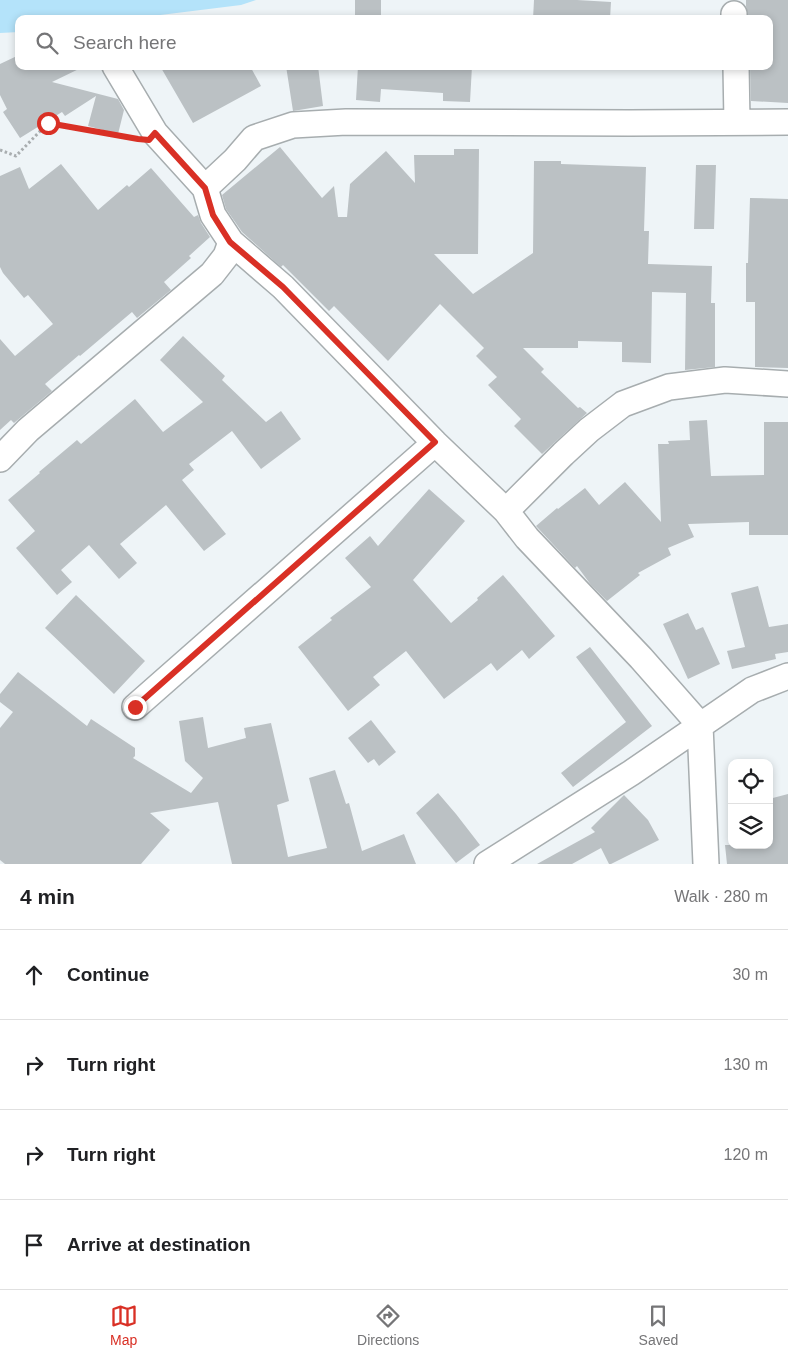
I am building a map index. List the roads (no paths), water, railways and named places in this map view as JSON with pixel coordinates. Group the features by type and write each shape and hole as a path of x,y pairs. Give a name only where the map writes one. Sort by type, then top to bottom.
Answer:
{"street":[{"path":"117,70 155,133 205,188 213,215 230,242 283,287 435,442 506,511 527,538 642,658 700,725 706,864"},
{"path":"736,70 737,122"},
{"path":"205,188 235,160 254,138 293,125 346,122 788,122"},
{"path":"0,459 28,430 212,274 226,256 230,242"},
{"path":"506,511 588,430 623,404 669,387 725,380 788,384"},
{"path":"135,707 435,442"},
{"path":"487,864 631,772 752,690 788,676"}]}
